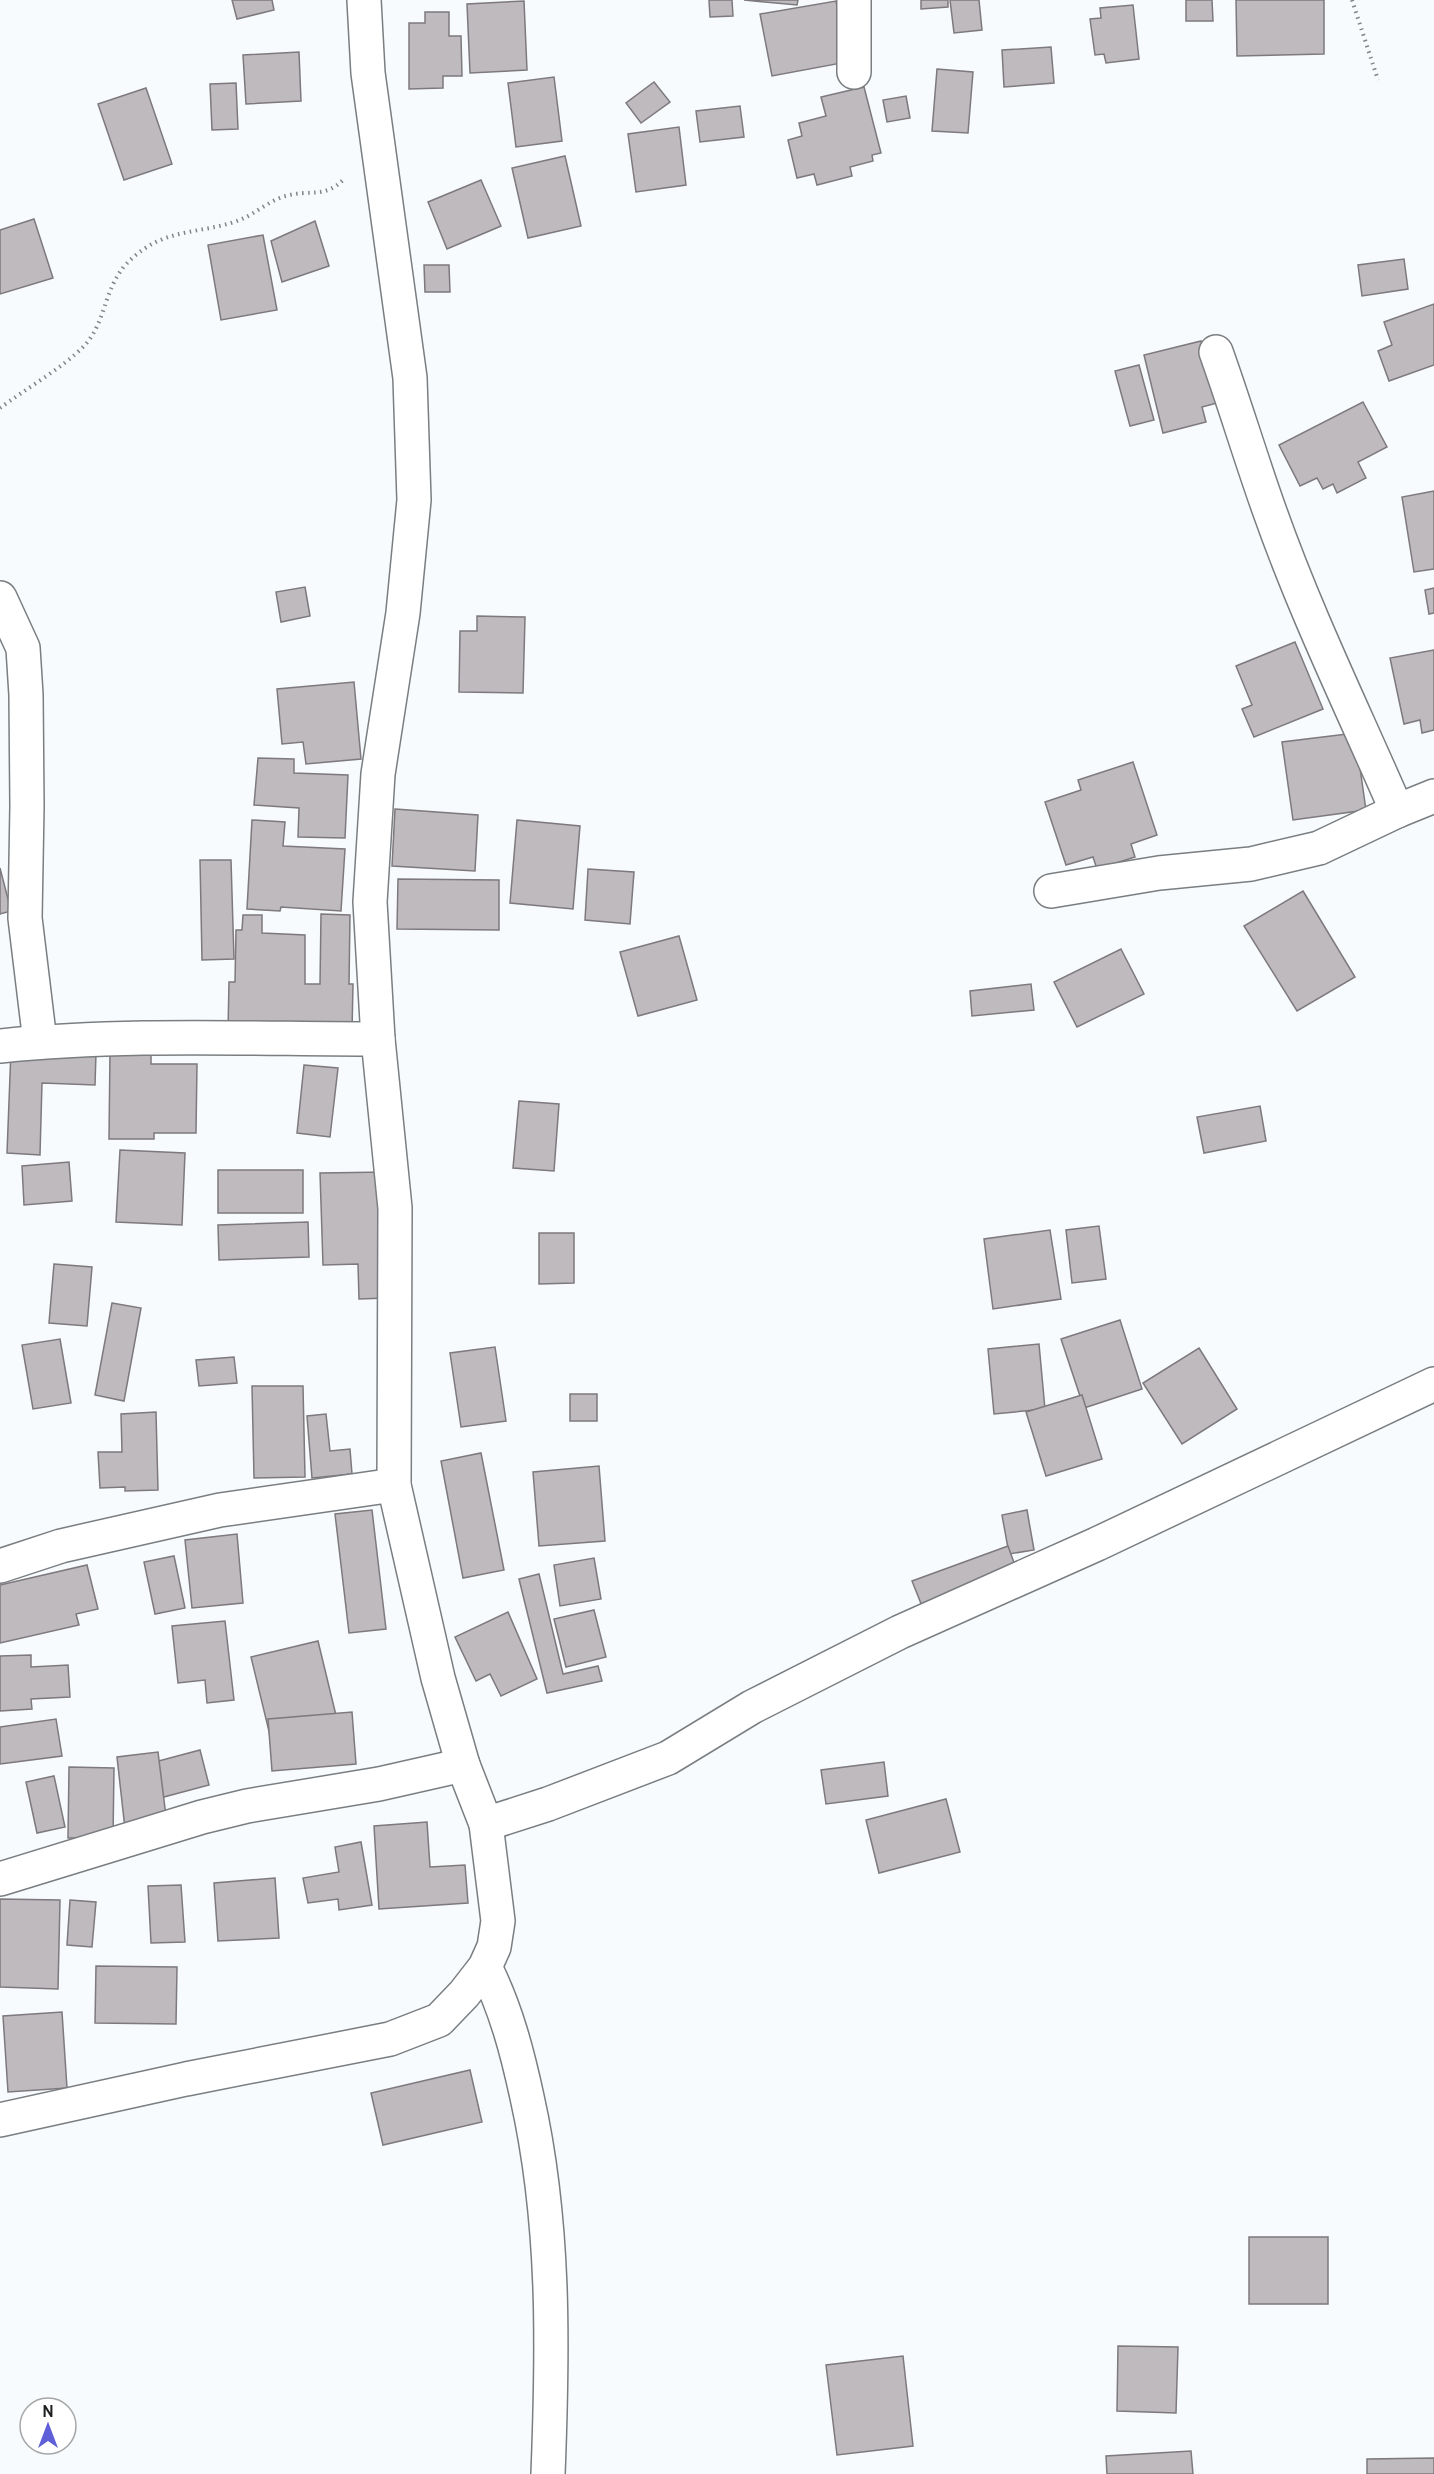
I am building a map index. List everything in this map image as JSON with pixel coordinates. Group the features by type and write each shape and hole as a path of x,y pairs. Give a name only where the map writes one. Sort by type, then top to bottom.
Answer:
{"street":[{"path":"0,2120 186,2079 390,2039 440,2020 485,1967 494,1947 498,1922 486,1824 463,1765 438,1678 394,1485 395,1208 378,1039 370,902 378,774 403,613 414,500 410,378 368,73 364,0"},
{"path":"854,0 854,72"},
{"path":"1216,352 1241,420 1270,512 1304,598 1396,811"},
{"path":"0,598 23,648 27,794 25,918 40,1042"},
{"path":"1052,891 1159,873 1251,864 1308,851 1434,796"},
{"path":"0,1046 40,1042 378,1039"},
{"path":"486,1824 548,1804 668,1758 752,1707 890,1637 1097,1544 1434,1384"},
{"path":"0,1566 61,1546 220,1510 394,1485"},
{"path":"0,1879 191,1820 247,1806 379,1784 463,1765"},
{"path":"485,1967 501,2000 515,2042 539,2152 550,2264 548,2474"}],"path":[{"path":"1352,0 1378,80"},
{"path":"0,408 85,345 101,320 120,273 138,254 154,243 178,234 208,230 241,220 282,196 296,193 322,193 336,187 376,127"}],"building":[{"path":"232,0 272,0 274,10 237,19"},
{"path":"709,0 732,0 733,16 710,17"},
{"path":"744,0 798,0 797,5"},
{"path":"921,0 948,0 948,7 921,9"},
{"path":"950,0 979,0 982,30 954,33"},
{"path":"1186,0 1212,0 1213,21 1186,21"},
{"path":"1236,0 1324,0 1324,54 1237,56"},
{"path":"524,1 527,70 470,73 467,4"},
{"path":"836,1 847,62 772,76 760,14"},
{"path":"1133,5 1139,59 1106,63 1104,54 1095,55 1090,19 1101,18 1100,8"},
{"path":"425,12 449,12 449,36 461,36 462,76 443,76 443,88 409,89 409,23 425,23"},
{"path":"1051,47 1054,83 1004,87 1002,50"},
{"path":"299,52 301,101 246,104 243,55"},
{"path":"937,69 973,72 968,133 932,131"},
{"path":"554,77 562,141 516,147 508,83"},
{"path":"654,82 670,102 641,123 626,103"},
{"path":"236,83 238,129 212,130 210,84"},
{"path":"864,87 881,153 872,155 873,161 850,167 852,176 817,185 814,174 797,178 788,140 802,136 799,123 826,116 821,97"},
{"path":"146,88 172,164 124,180 98,104"},
{"path":"906,96 910,118 887,122 883,100"},
{"path":"740,106 744,137 700,142 696,111"},
{"path":"679,127 686,185 636,192 628,134"},
{"path":"565,156 581,226 528,238 512,168"},
{"path":"481,180 501,226 447,249 428,202"},
{"path":"34,219 53,278 0,294 0,230"},
{"path":"315,221 329,266 282,282 271,241"},
{"path":"263,235 277,310 221,320 208,245"},
{"path":"1404,259 1408,289 1362,296 1358,265"},
{"path":"424,265 449,265 450,292 425,292"},
{"path":"1434,304 1434,365 1389,381 1378,351 1392,345 1384,322"},
{"path":"1201,341 1217,403 1202,407 1206,422 1163,433 1144,355"},
{"path":"1139,365 1154,420 1130,426 1115,371"},
{"path":"1363,402 1387,447 1358,462 1366,478 1337,493 1333,484 1323,489 1317,478 1300,486 1279,445"},
{"path":"1434,491 1434,569 1414,572 1402,497"},
{"path":"305,587 310,616 281,622 276,592"},
{"path":"1434,588 1434,613 1429,614 1425,590"},
{"path":"477,616 525,617 523,693 459,692 460,631 477,631"},
{"path":"1295,642 1323,709 1254,737 1242,709 1252,705 1236,666"},
{"path":"1434,650 1434,730 1422,733 1420,720 1404,724 1390,658"},
{"path":"354,682 361,759 306,764 303,742 282,744 277,689"},
{"path":"1355,733 1366,810 1293,820 1282,742"},
{"path":"258,758 294,759 294,773 348,775 345,838 298,837 299,808 254,805"},
{"path":"1133,762 1157,835 1131,844 1135,857 1097,869 1093,857 1066,865 1045,802 1081,790 1078,780"},
{"path":"395,809 478,815 475,871 392,866"},
{"path":"252,820 285,822 283,846 345,849 341,911 281,907 280,911 247,909"},
{"path":"517,820 580,826 573,909 510,903"},
{"path":"200,860 231,860 234,959 202,960"},
{"path":"0,868 11,911 0,914"},
{"path":"588,869 634,872 630,924 585,920"},
{"path":"398,879 499,880 499,930 397,929"},
{"path":"1303,891 1355,977 1297,1011 1244,926"},
{"path":"321,914 350,915 349,984 353,984 352,1032 228,1030 229,982 235,982 236,930 242,930 243,915 262,915 262,933 305,935 305,984 320,984"},
{"path":"679,936 697,1000 638,1016 620,952"},
{"path":"1121,949 1144,994 1077,1027 1054,982"},
{"path":"1031,984 1034,1010 972,1016 970,991"},
{"path":"11,1050 96,1053 95,1085 42,1083 40,1155 7,1153"},
{"path":"110,1051 151,1051 151,1064 197,1064 196,1133 154,1133 154,1139 109,1139"},
{"path":"304,1065 338,1068 330,1137 297,1133"},
{"path":"519,1101 559,1104 554,1171 513,1168"},
{"path":"1260,1106 1266,1141 1204,1153 1197,1117"},
{"path":"120,1150 185,1153 182,1225 116,1222"},
{"path":"69,1162 72,1201 24,1205 22,1166"},
{"path":"218,1170 303,1170 303,1213 218,1213"},
{"path":"386,1172 387,1298 359,1299 358,1264 323,1265 320,1173"},
{"path":"308,1222 309,1257 219,1260 218,1225"},
{"path":"1099,1226 1106,1279 1072,1283 1066,1230"},
{"path":"1050,1230 1061,1299 993,1309 984,1239"},
{"path":"539,1233 574,1233 574,1283 539,1284"},
{"path":"54,1264 92,1267 87,1326 49,1323"},
{"path":"112,1303 141,1308 124,1401 95,1395"},
{"path":"1120,1320 1142,1389 1084,1408 1061,1339"},
{"path":"60,1339 71,1403 33,1409 22,1345"},
{"path":"1039,1344 1045,1409 994,1414 988,1349"},
{"path":"495,1347 506,1421 461,1427 450,1353"},
{"path":"1199,1348 1237,1409 1182,1444 1143,1383"},
{"path":"234,1357 237,1383 199,1386 196,1360"},
{"path":"252,1386 303,1386 305,1477 254,1478"},
{"path":"570,1394 597,1394 597,1421 570,1421"},
{"path":"1082,1395 1102,1459 1046,1476 1026,1412"},
{"path":"156,1412 158,1490 125,1491 125,1487 100,1488 98,1452 122,1452 121,1414"},
{"path":"326,1414 330,1451 350,1449 352,1474 312,1478 307,1416"},
{"path":"481,1453 504,1570 463,1578 441,1461"},
{"path":"599,1466 605,1541 539,1546 533,1472"},
{"path":"372,1510 386,1629 349,1633 335,1514"},
{"path":"1027,1510 1034,1550 1009,1554 1002,1515"},
{"path":"237,1534 243,1603 192,1608 185,1540"},
{"path":"1008,1546 1017,1571 922,1606 912,1581"},
{"path":"174,1556 185,1608 155,1614 144,1562"},
{"path":"594,1558 601,1599 560,1606 554,1565"},
{"path":"87,1565 98,1609 76,1614 79,1625 0,1643 0,1585"},
{"path":"539,1574 563,1674 598,1666 602,1681 547,1693 519,1579"},
{"path":"594,1610 606,1657 566,1667 554,1619"},
{"path":"508,1612 537,1679 501,1696 490,1674 476,1681 455,1637"},
{"path":"225,1621 234,1700 207,1703 205,1680 178,1683 172,1626"},
{"path":"318,1641 341,1736 274,1752 251,1657"},
{"path":"31,1655 31,1667 68,1665 70,1697 31,1699 32,1709 0,1711 0,1656"},
{"path":"352,1712 356,1764 272,1771 268,1719"},
{"path":"56,1719 62,1756 0,1764 0,1727"},
{"path":"200,1750 209,1785 160,1798 151,1763"},
{"path":"158,1752 167,1824 125,1829 117,1757"},
{"path":"884,1762 888,1796 826,1804 821,1770"},
{"path":"69,1767 114,1768 113,1838 68,1838"},
{"path":"54,1776 65,1827 37,1833 26,1782"},
{"path":"946,1799 960,1852 879,1873 866,1820"},
{"path":"427,1822 430,1867 465,1865 468,1903 379,1909 374,1826"},
{"path":"361,1842 372,1905 339,1910 338,1899 308,1903 303,1878 339,1872 335,1847"},
{"path":"275,1878 279,1938 218,1941 214,1883"},
{"path":"181,1885 185,1942 151,1943 148,1886"},
{"path":"0,1899 60,1900 58,1989 0,1987"},
{"path":"70,1900 96,1902 92,1947 67,1945"},
{"path":"96,1966 177,1967 176,2024 95,2023"},
{"path":"62,2012 67,2088 8,2092 3,2016"},
{"path":"470,2070 482,2122 383,2145 371,2093"},
{"path":"1249,2237 1328,2237 1328,2304 1249,2304"},
{"path":"1118,2346 1178,2347 1176,2413 1117,2411"},
{"path":"903,2356 913,2446 837,2455 826,2365"},
{"path":"1191,2451 1193,2474 1107,2474 1106,2456"},
{"path":"1434,2458 1434,2474 1367,2474 1367,2459"}]}
